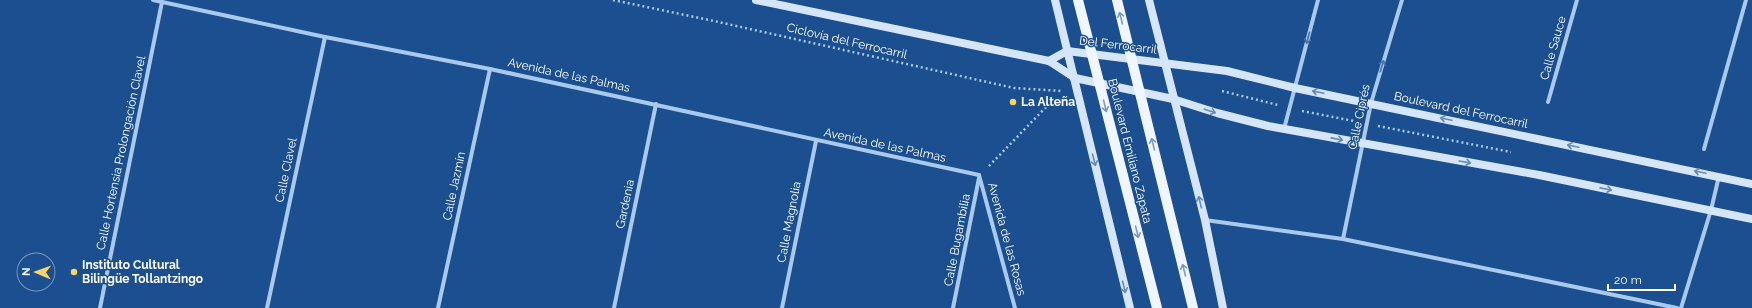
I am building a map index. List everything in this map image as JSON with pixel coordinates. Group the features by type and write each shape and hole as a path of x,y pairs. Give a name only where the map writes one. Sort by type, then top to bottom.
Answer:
{"main road":[{"name":"Boulevard Emiliano Zapata","path":"1078,0 1157,308"},
{"name":"Boulevard Emiliano Zapata","path":"1117,0 1193,308"}],"street":[{"name":"Avenida de las Palmas","path":"153,0 325,37 490,68 979,176"},
{"path":"756,0 1049,61 1075,78 1173,99 1217,113 1284,129 1539,176 1752,219"},
{"path":"1055,0 1130,308"},
{"path":"1148,0 1205,220 1223,308"},
{"path":"1284,129 1318,0"},
{"name":"Calle Ciprés","path":"1343,239 1364,144 1370,104 1402,0"},
{"name":"Calle Sauce","path":"1548,102 1577,0"},
{"path":"1704,149 1746,0"},
{"name":"Calle Hortensia Prolongación Clavel","path":"100,308 162,2"},
{"name":"Calle Clavel","path":"267,308 325,37"},
{"path":"1049,61 1067,51"},
{"name":"Del Ferrocarril","path":"1067,51 1165,64"},
{"name":"Boulevard del Ferrocarril","path":"1165,64 1227,71 1295,88 1752,184"},
{"name":"Calle Jazmín","path":"438,308 490,68"},
{"name":"Gardenia","path":"614,308 656,104"},
{"name":"Calle Magnolia","path":"782,308 816,141"},
{"name":"Calle Bugambilia","path":"953,308 979,176"},
{"name":"Avenida de las Rosas","path":"979,176 1015,308"},
{"path":"1681,308 1711,210 1719,176"},
{"path":"1205,220 1343,239 1677,308"}],"path":[{"name":"Ciclovía del Ferrocarril","path":"613,0 1014,88 1077,92"},
{"path":"1222,91 1290,108 1514,153"},
{"path":"979,176 1050,103 1077,92"}],"place":[{"name":"La Alteña","path":"1013,102"},
{"name":"Instituto Cultural Bilingüe Tollantzingo","path":"74,272"}]}
